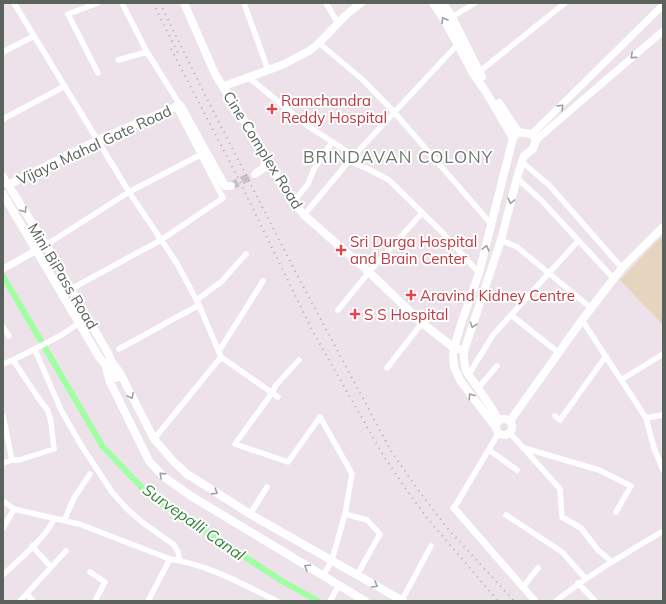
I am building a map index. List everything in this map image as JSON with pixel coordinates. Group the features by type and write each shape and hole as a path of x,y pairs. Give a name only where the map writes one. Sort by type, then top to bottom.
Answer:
{"main road":[{"name":"Cine Complex Road","path":"184,3 215,74 224,86 263,150 274,172 304,215 369,272 422,323 454,348 464,351"},
{"path":"224,86 282,65 302,54 319,43 346,15 361,3"},
{"path":"433,3 445,21 457,45 515,138 479,273 454,348 454,367 471,395 506,436 512,429 510,421"},
{"path":"443,3 452,17 479,72 515,138 517,152 523,159"},
{"path":"178,106 225,186 231,186"},
{"name":"Vijaya Mahal Gate Road","path":"8,185 98,140 178,106"},
{"path":"498,427 491,407 466,371 464,351 501,240 523,159 533,149 534,137 515,138"},
{"path":"255,174 265,167 263,150"},
{"name":"Mini BiPass Road","path":"3,177 46,245 71,290 108,363"},
{"path":"3,194 79,323 108,363 116,378"},
{"path":"510,421 582,320 622,268 663,227"},
{"path":"108,363 120,373 154,439 174,462 187,474 250,514 402,601"},
{"path":"108,363 110,382 149,461 164,477 191,496 365,601"},
{"path":"498,427 504,419 510,421"}],"street":[{"path":"14,3 129,192 178,265 198,302 220,354 278,397"},
{"path":"98,3 68,14 98,73"},
{"path":"71,290 161,240 223,198 200,156 178,106 147,52 122,3"},
{"path":"244,3 268,70"},
{"path":"326,3 338,23"},
{"path":"452,17 475,3"},
{"path":"479,72 565,3"},
{"path":"534,137 663,5"},
{"path":"534,137 663,31"},
{"path":"3,52 34,36"},
{"path":"319,43 363,80 394,112 492,225"},
{"path":"304,215 354,156 457,45"},
{"path":"118,60 147,52"},
{"path":"248,77 308,126 354,156"},
{"path":"3,119 65,86"},
{"path":"294,201 308,184 314,169 332,142"},
{"path":"3,269 46,245 129,192 200,156"},
{"path":"523,159 550,186 622,268"},
{"path":"349,162 366,168 389,180 444,234 479,273"},
{"path":"517,178 542,201 614,279"},
{"path":"338,310 369,272 422,213"},
{"path":"501,240 517,247 591,308"},
{"path":"469,374 493,335 578,241"},
{"path":"119,349 198,302 222,281 246,254"},
{"path":"154,439 220,354 263,281"},
{"path":"511,315 558,353"},
{"path":"582,320 646,418 661,460 663,470"},
{"path":"3,364 36,349 60,336 79,323"},
{"path":"387,368 422,323"},
{"path":"3,327 9,336"},
{"path":"36,349 62,412 81,445 112,492 126,508 142,522 174,545 178,552 180,561"},
{"path":"621,380 663,354"},
{"path":"556,416 560,420 606,356"},
{"path":"3,463 12,460 19,460 54,449 51,422 48,411 13,360"},
{"path":"299,360 276,385 272,393 235,444 288,462 320,417 352,474 345,514 332,560 323,576"},
{"path":"478,388 497,366"},
{"path":"646,418 663,415"},
{"path":"3,416 12,460"},
{"path":"498,427 489,450 454,508 535,601"},
{"path":"510,433 560,489 562,516 581,528 598,550 611,562"},
{"path":"523,448 599,470 631,486 616,512"},
{"path":"489,450 517,470"},
{"path":"64,521 74,498 90,474"},
{"path":"250,514 267,487"},
{"path":"3,501 14,508 79,524 170,559 224,574 277,601"},
{"path":"3,528 14,508"},
{"path":"345,514 367,520 380,534 357,575"},
{"path":"506,515 562,552 586,578"},
{"path":"3,575 42,537 54,519"},
{"path":"556,601 578,583 663,531"},
{"path":"32,546 51,567"},
{"path":"402,601 431,546"},
{"path":"20,601 66,551"},
{"path":"148,601 170,559"},
{"path":"523,587 538,568"},
{"path":"90,572 105,582 95,601"},
{"path":"578,583 595,601"},
{"path":"330,601 339,585"},
{"path":"27,594 34,601"}],"shaded area":[{"path":"663,236 663,325 620,280"}],"waterway":[{"name":"Survepalli Canal","path":"3,276 103,447 149,495 282,581 318,601"}],"tunnel":[{"path":"231,186 255,174"}],"railway":[{"path":"153,3 178,53"},
{"path":"160,3 295,271 391,451 421,494 449,530 514,601"},
{"path":"171,49 237,176 313,332 383,455 427,518 498,601"}],"place":[{"name":"Ramchandra Reddy Hospital","path":"272,109"},
{"name":"Sri Durga Hospital and Brain Center","path":"341,250"},
{"name":"Aravind Kidney Centre","path":"411,295"},
{"name":"S S Hospital","path":"355,314"}],"district":[{"name":"BRINDAVAN COLONY","path":"398,156"}]}
